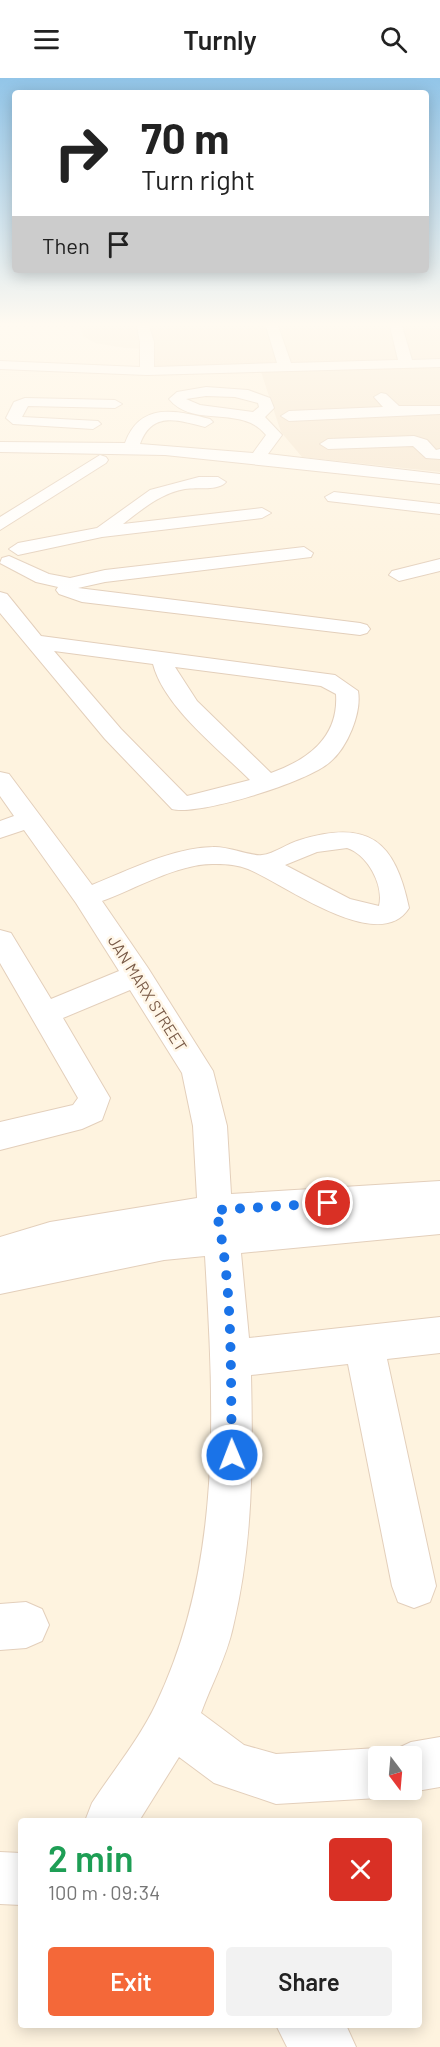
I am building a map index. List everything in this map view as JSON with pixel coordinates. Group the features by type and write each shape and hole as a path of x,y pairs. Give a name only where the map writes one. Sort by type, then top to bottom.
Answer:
{"street":[{"path":"14,418 18,421 112,425"},
{"path":"257,418 274,435 258,457"},
{"path":"357,418 372,441"},
{"path":"131,447 139,428 151,419 200,421 219,441 258,457 440,479"},
{"path":"84,445 93,424"},
{"path":"0,447 84,445 131,447 219,441"},
{"path":"328,444 372,441 418,442 430,455"},
{"path":"0,525 100,460"},
{"path":"102,532 144,500 176,484 218,482"},
{"path":"334,497 440,509"},
{"path":"10,500 40,501"},
{"path":"366,500 383,520"},
{"path":"9,556 102,532 262,513"},
{"path":"9,556 43,578 63,582 304,553"},
{"path":"399,575 426,563"},
{"path":"63,582 66,590 72,594 103,600 360,629"},
{"path":"0,596 36,642 113,734 176,802 189,804 305,769 323,757 333,743 346,714 349,699 346,691 327,680 36,642"},
{"path":"162,659 165,674 188,704 265,781"},
{"name":"JAN MARX STREET","path":"0,779 87,897 197,1071 210,1126 231,1359 232,1455 227,1541 210,1629 174,1722 112,1818"},
{"path":"0,830 31,819"},
{"path":"87,897 211,855 240,859 262,866"},
{"path":"0,940 94,1098 90,1111 82,1116 65,1122 0,1136"},
{"path":"44,1014 138,975"},
{"path":"0,1253 50,1238 219,1223 440,1196"},
{"path":"0,1277 153,1246 219,1223 440,1219"},
{"path":"231,1359 440,1335"},
{"path":"364,1344 414,1586"},
{"path":"174,1722 231,1766 276,1779 368,1774"},
{"path":"422,1765 440,1762"},
{"path":"0,1878 18,1879"},
{"path":"307,2028 328,2047"}],"shaded area":[{"path":"276,418 440,418 440,472 302,457 281,432"}],"route":[{"path":"232,1455 231,1359 222,1237 216,1210 328,1203"}]}
